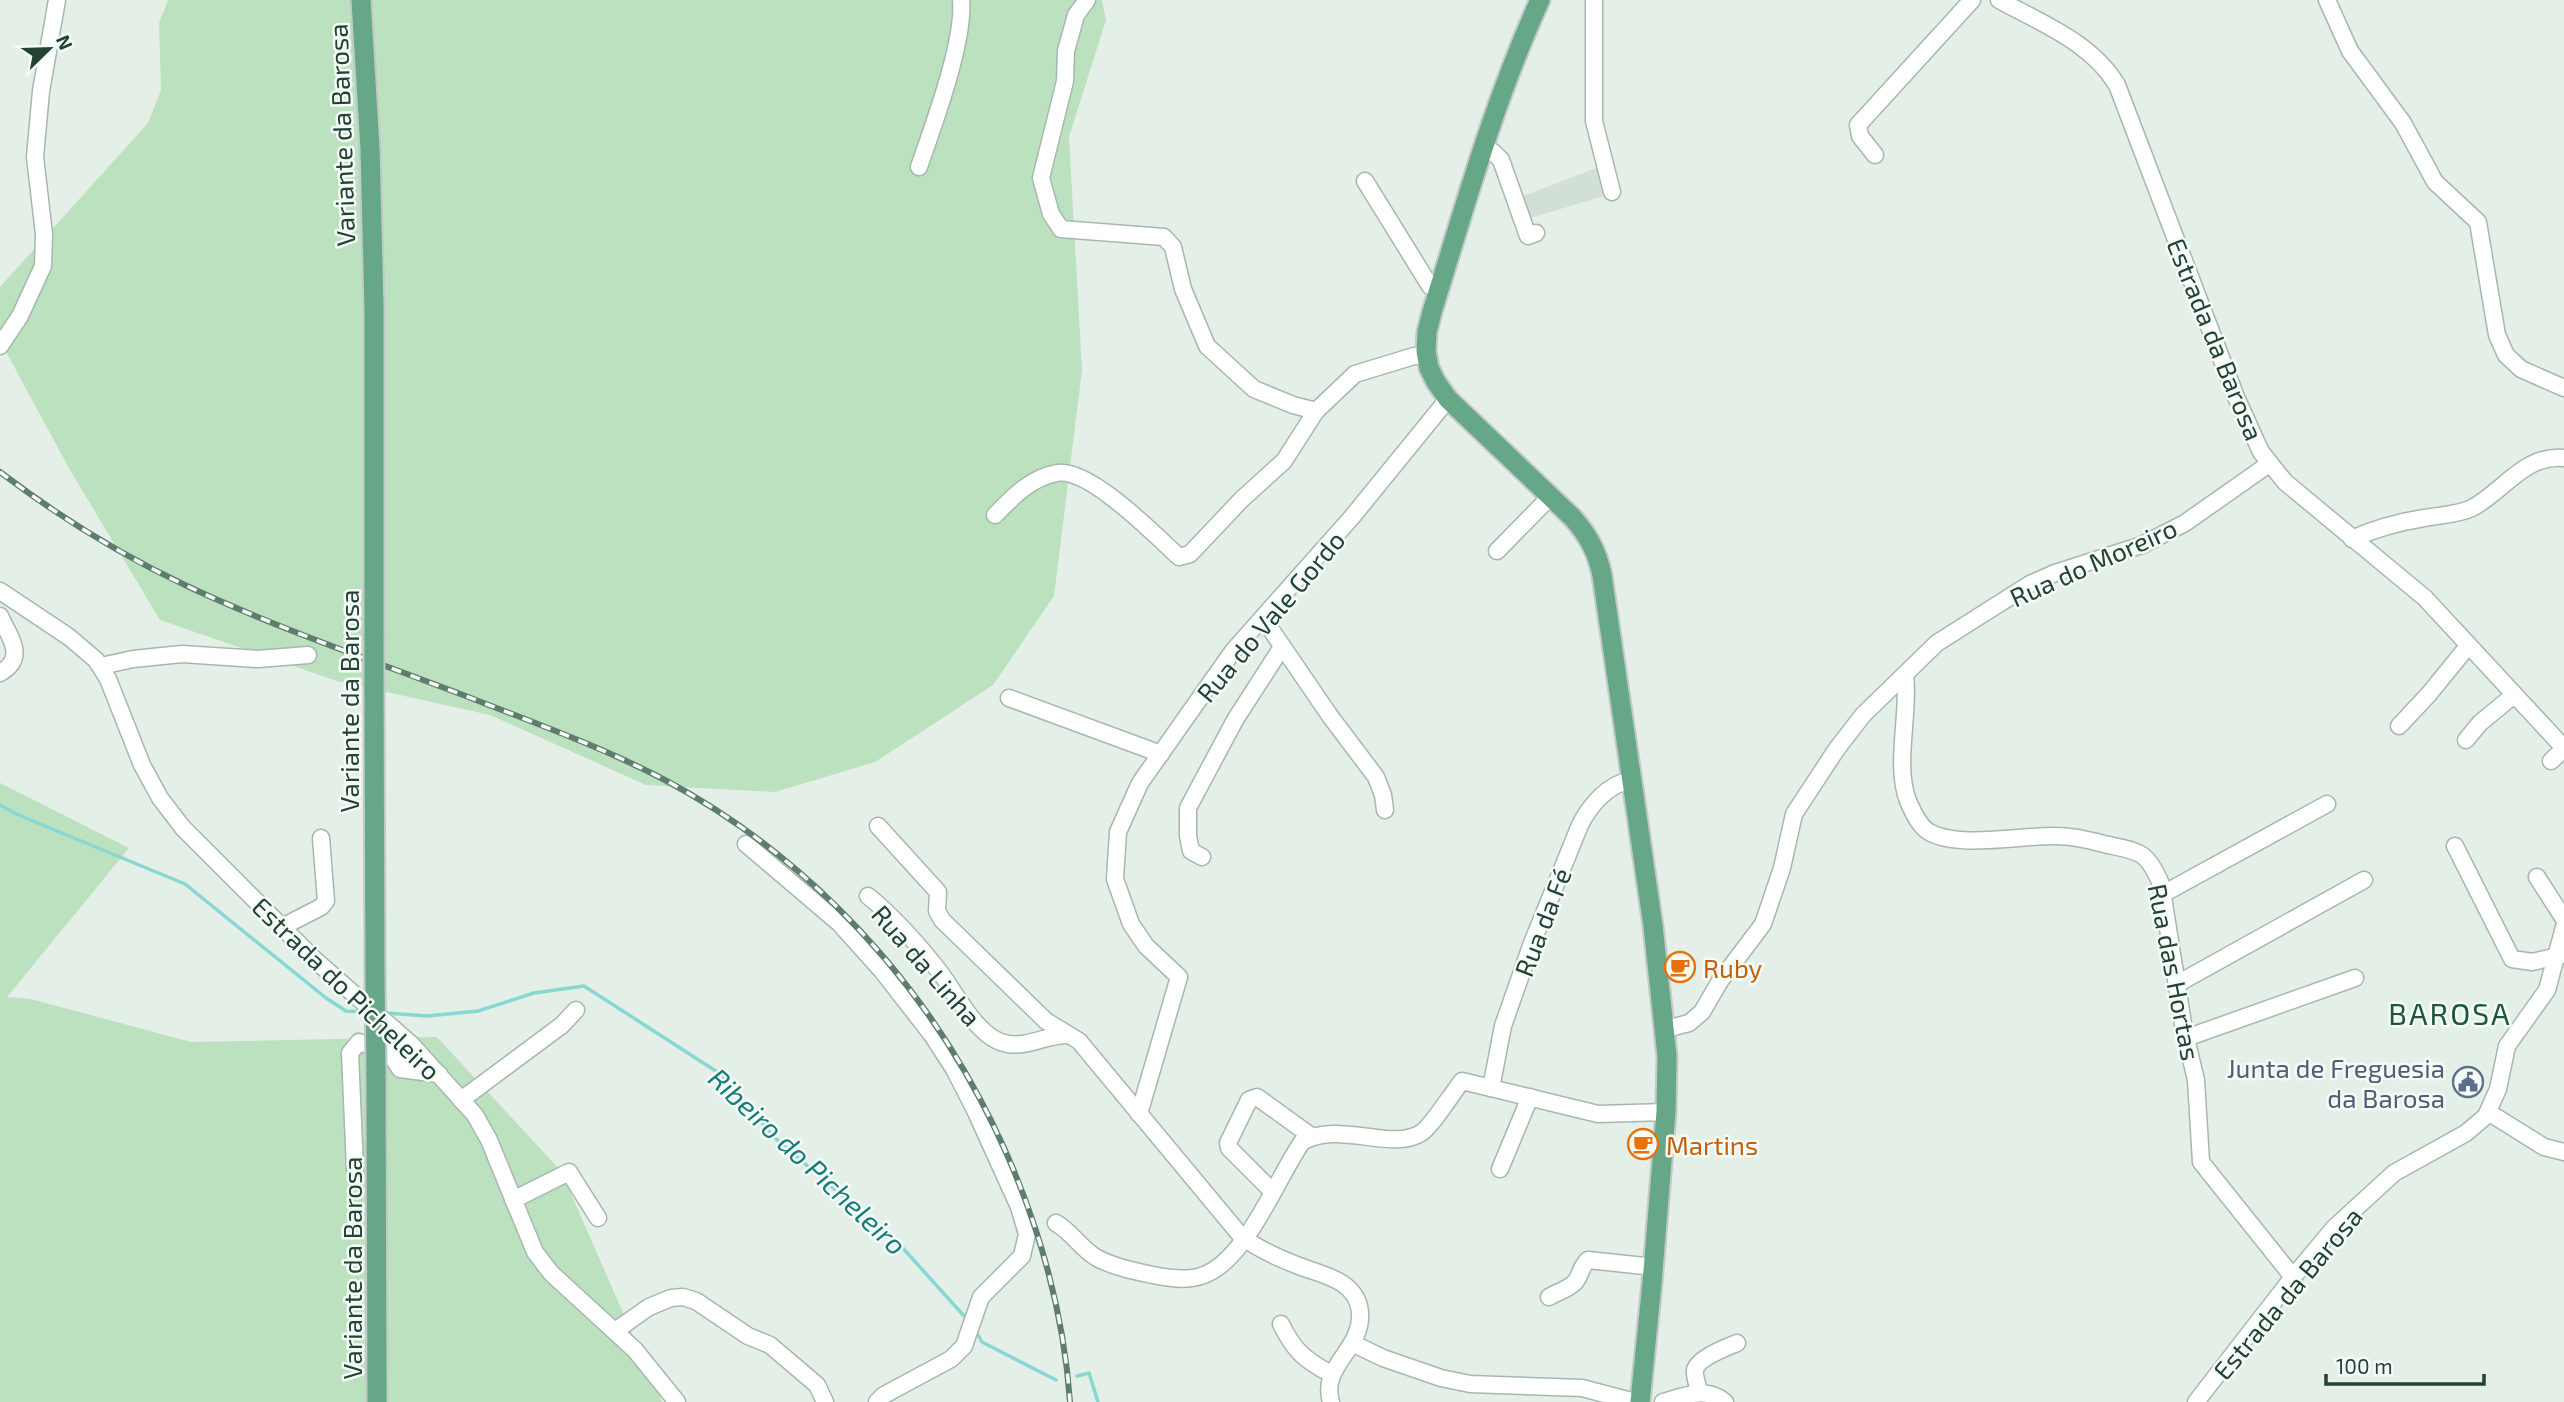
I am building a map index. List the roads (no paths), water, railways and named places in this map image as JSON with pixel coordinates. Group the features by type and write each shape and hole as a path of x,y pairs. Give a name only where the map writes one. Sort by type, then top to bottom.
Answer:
{"main road":[{"name":"Variante da Barosa","path":"361,0 370,148 374,308 377,1402"},
{"path":"1540,0 1517,51 1479,156 1427,332 1426,355 1432,375 1448,399 1585,533 1600,563 1665,1029 1666,1112 1654,1267 1638,1402"}],"street":[{"path":"0,346 20,316 43,266 44,234 35,157 41,91 57,0"},
{"path":"919,167 957,42 961,0"},
{"path":"1087,0 1076,15 1066,51 1065,81 1041,178 1051,214 1061,229 1164,237 1173,247 1182,289 1207,346 1254,389 1316,411"},
{"path":"1594,0 1594,121 1612,192"},
{"path":"1875,155 1860,136 1858,125 1972,0"},
{"name":"Estrada da Barosa","path":"1999,0 2085,49 2117,85 2236,397 2253,439 2269,464 2301,497 2410,584 2564,749"},
{"path":"2327,0 2350,51 2403,123 2435,182 2478,222 2501,347 2521,369 2564,388"},
{"path":"1479,156 1493,152 1501,160 1528,236 1536,233"},
{"path":"1365,181 1430,286 1439,288"},
{"path":"995,515 1027,484 1059,472 1088,481 1124,505 1179,557 1190,554 1242,499 1284,461 1316,411 1355,374 1414,356 1426,355"},
{"name":"Rua do Vale Gordo","path":"1139,1114 1179,978 1146,946 1130,924 1115,879 1118,832 1140,783 1233,651 1352,517 1448,399"},
{"path":"2352,539 2389,524 2463,512 2528,466 2546,458 2564,458"},
{"name":"Rua do Moreiro","path":"1665,1029 1689,1023 1702,1012 1720,981 1763,925 1782,868 1794,814 1836,750 1863,715 1937,643 2031,584 2055,573 2142,545 2185,523 2269,464"},
{"path":"1497,551 1550,497"},
{"name":"Estrada do Picheleiro","path":"0,591 69,636 96,660 108,678 142,765 160,798 183,828 316,960 412,1045 475,1115 489,1140 535,1252 551,1273 635,1350 677,1402"},
{"path":"0,617 15,649 12,664 0,673"},
{"path":"1263,618 1330,716 1376,777 1385,810"},
{"path":"2399,726 2468,646"},
{"path":"1202,857 1191,851 1188,808 1235,720 1282,647"},
{"path":"100,666 133,659 182,654 258,659 308,655"},
{"name":"Rua das Hortas","path":"1905,674 1908,697 1903,777 1908,800 1919,822 1927,831 1954,838 1984,840 2058,836 2140,852 2151,862 2161,884 2186,1038 2196,1080 2201,1162 2293,1277"},
{"path":"2466,740 2480,723 2514,695"},
{"path":"1009,698 1161,754"},
{"path":"2551,761 2564,749"},
{"name":"Rua da Fé","path":"1492,1088 1503,1026 1532,943 1588,809 1613,787 1631,780"},
{"path":"2163,894 2327,804"},
{"path":"878,826 938,892 937,911 942,920 1039,1014 1079,1041 1246,1240 1259,1249 1328,1276 1349,1289 1360,1311 1354,1344 1331,1374 1328,1385 1331,1402"},
{"path":"282,927 321,907 326,901 321,838"},
{"path":"746,844 839,923 932,1035 954,1069 975,1110 1019,1207 1027,1234 1022,1256 1016,1265 981,1297 964,1346 951,1359 884,1395 877,1402"},
{"path":"2455,846 2512,959 2532,962 2560,955"},
{"path":"2537,877 2564,919"},
{"path":"2177,984 2364,880"},
{"name":"Rua da Linha","path":"868,896 904,930 980,1027 993,1039 1007,1044 1031,1044 1055,1035 1067,1035"},
{"name":"Estrada da Barosa","path":"2196,1402 2334,1228 2395,1173 2466,1132 2488,1112 2498,1089 2507,1046 2543,999 2560,955 2564,927"},
{"path":"2186,1038 2355,978"},
{"path":"461,1100 562,1025 576,1010"},
{"path":"355,1169 351,1053 359,1042 390,1052 400,1069 439,1074"},
{"path":"1056,1223 1069,1231 1093,1256 1130,1270 1162,1277 1190,1279 1214,1270 1246,1240 1302,1142 1311,1136 1336,1133 1404,1139 1423,1133 1462,1081 1598,1114 1666,1112"},
{"path":"1273,1192 1229,1148 1228,1143 1249,1100 1257,1097 1311,1136"},
{"path":"1500,1169 1530,1097"},
{"path":"2488,1112 2544,1147 2564,1152"},
{"path":"513,1200 569,1172 598,1218"},
{"path":"1549,1297 1572,1285 1588,1260 1654,1267"},
{"path":"615,1331 649,1307 671,1298 683,1297 696,1301 748,1336 769,1345 817,1385 825,1402"},
{"path":"1281,1324 1291,1345 1300,1354 1331,1374"},
{"path":"1699,1392 1695,1371 1698,1364 1737,1343"},
{"path":"1354,1344 1383,1358 1441,1378 1470,1384 1583,1388 1638,1402"},
{"path":"1663,1402 1699,1392 1719,1397 1725,1402"}],"waterway":[{"name":"Ribeiro do Picheleiro","path":"0,805 185,884 326,998 346,1011 365,1012"},
{"name":"Ribeiro do Picheleiro","path":"386,1013 427,1016 478,1011 534,993 584,986 722,1075 775,1138 901,1246 964,1316"},
{"path":"978,1335 982,1342 1056,1380"},
{"name":"Ribeiro do Picheleiro","path":"1077,1376 1089,1373 1098,1402"}],"railway":[{"path":"0,472 91,534 187,586 294,632 572,737 642,768 711,807 796,869 872,944 906,985 937,1027 986,1110 1022,1190 1049,1273 1066,1359 1070,1402"}],"place":[{"name":"Ruby","path":"1680,967"},
{"name":"Junta de Freguesia da Barosa","path":"2468,1082"},
{"name":"Martins","path":"1643,1144"}],"district":[{"name":"BAROSA","path":"2450,1013"}]}
